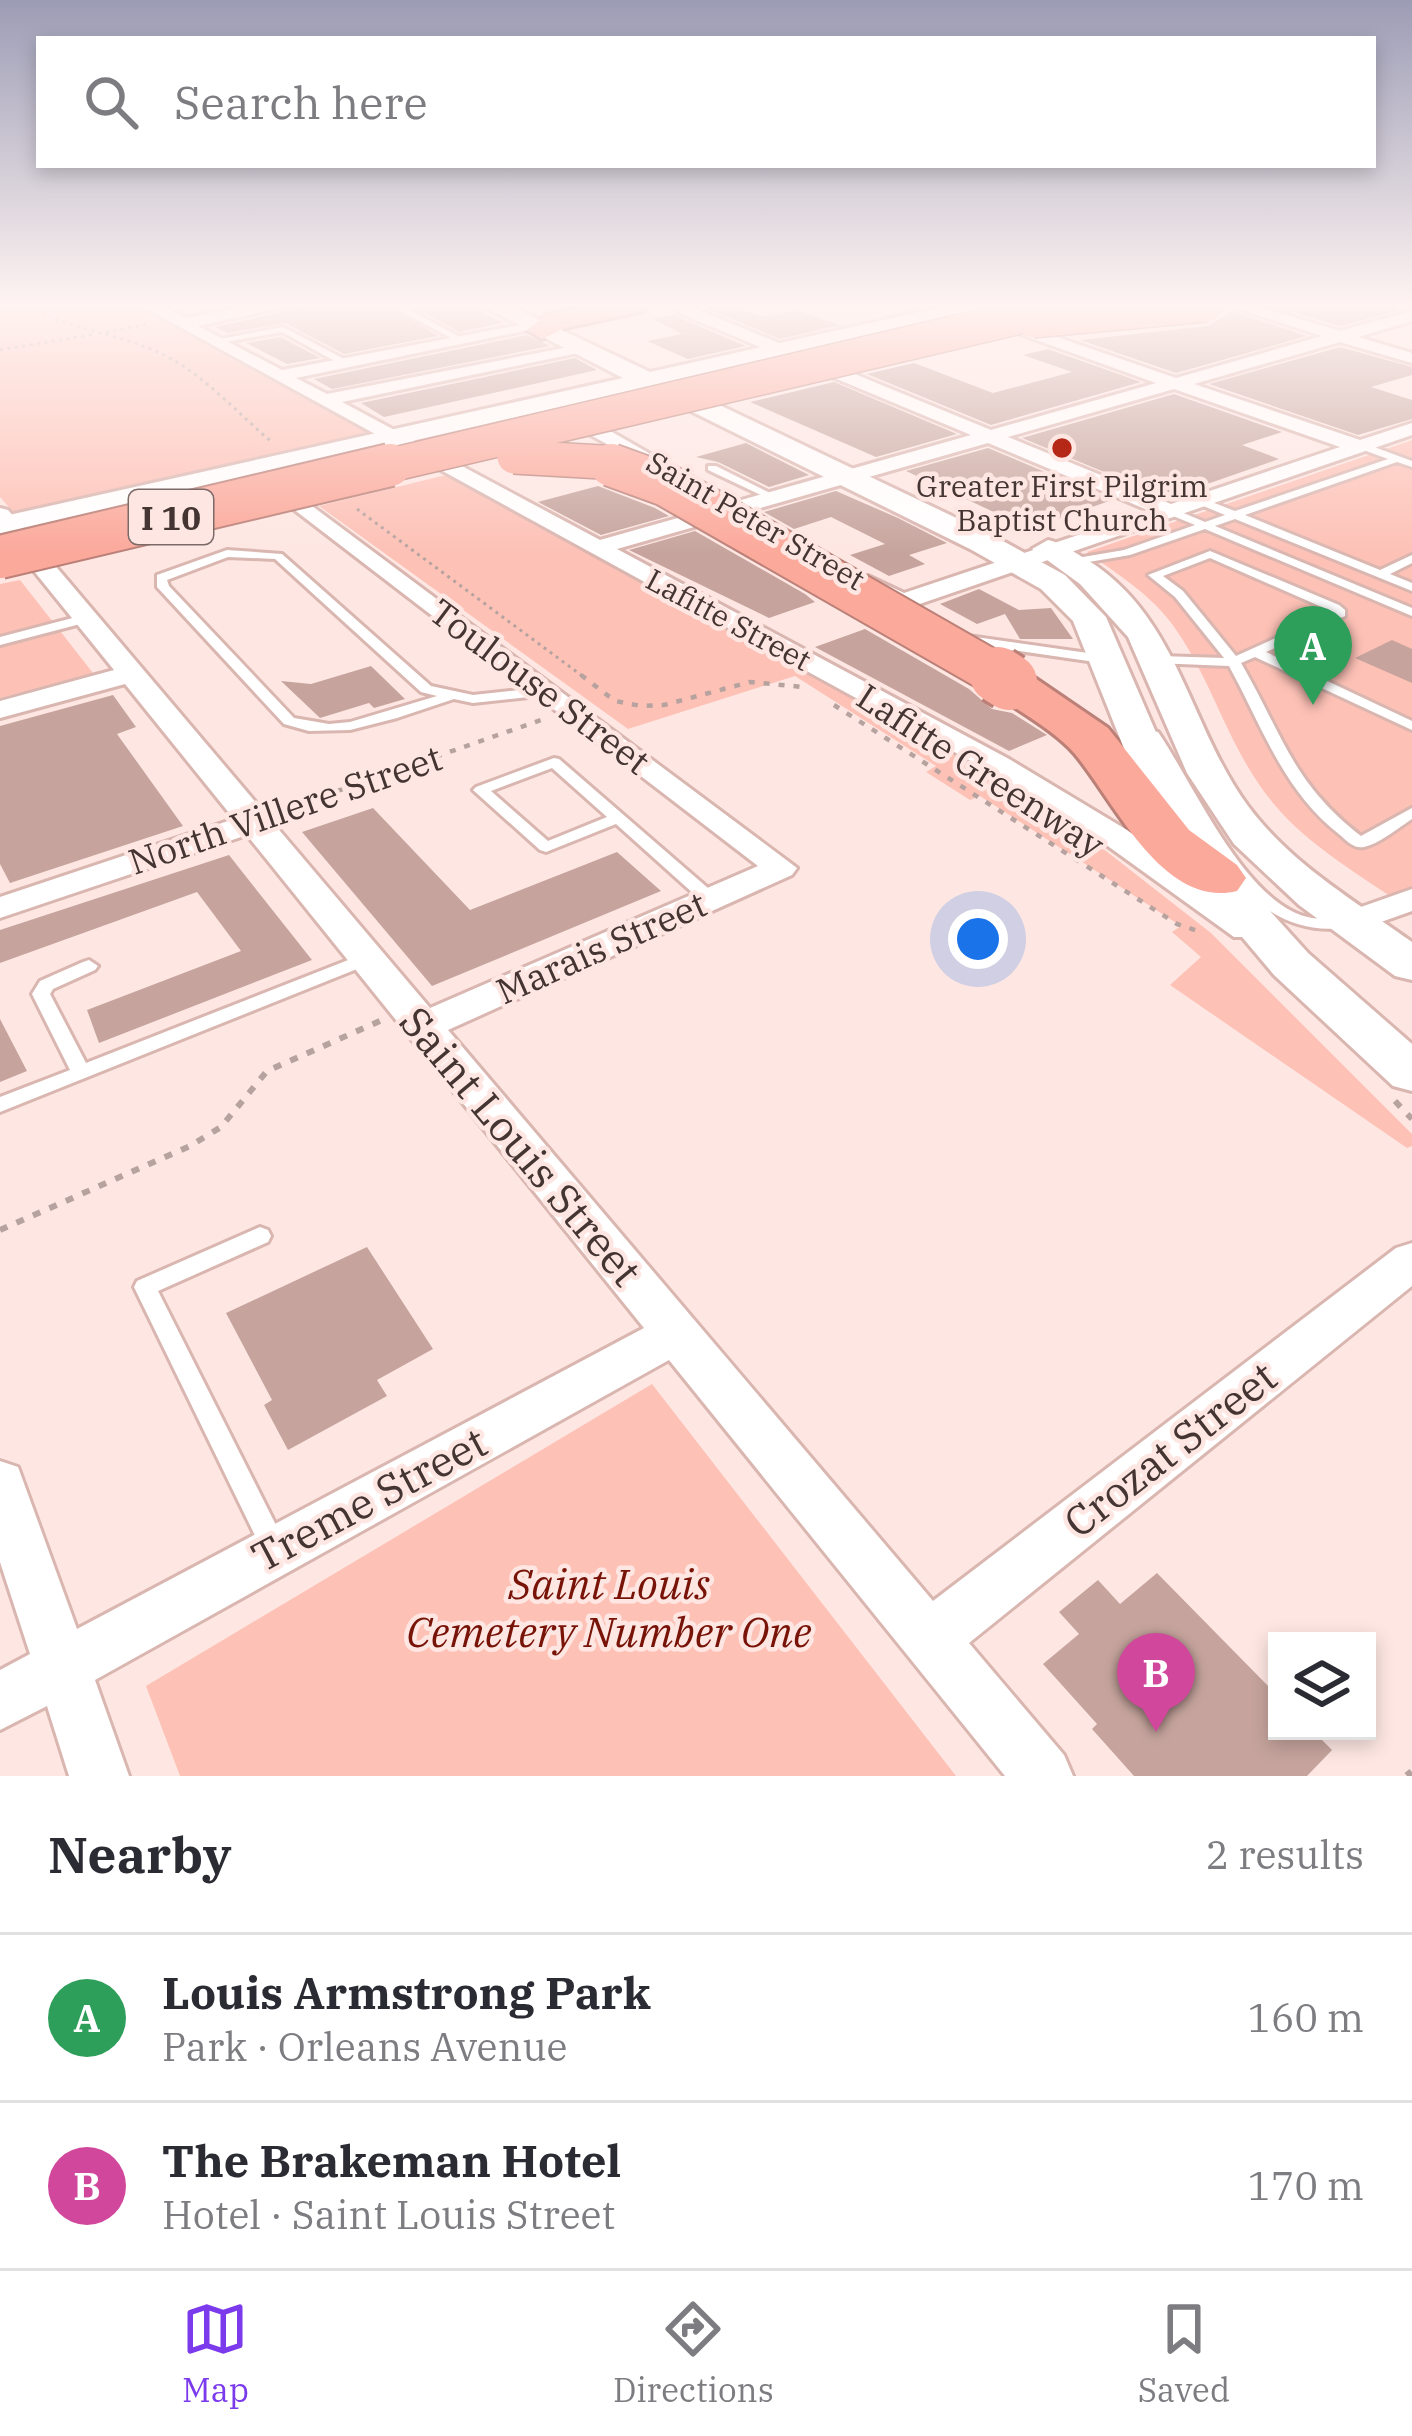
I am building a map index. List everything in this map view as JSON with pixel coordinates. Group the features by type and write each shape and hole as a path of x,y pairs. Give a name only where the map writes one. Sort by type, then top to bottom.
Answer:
{"highway":[{"name":"I 10","path":"2,533 645,388"},
{"name":"I 10","path":"2,533 343,487 695,388"},
{"path":"343,487 485,458 556,456 623,466 666,485 877,602 1009,682 1090,739 1169,842 1216,878"}],"street":[{"name":"Lafitte Street","path":"302,388 1038,788 1204,896 1292,964"},
{"path":"325,400 379,388"},
{"path":"2,533 619,388"},
{"path":"679,388 873,468 1057,561 1125,603 1160,660 1212,783 1233,815 1276,860 1412,965"},
{"path":"0,577 781,388"},
{"path":"873,388 1170,511"},
{"path":"596,548 1157,388"},
{"path":"1188,388 1361,447"},
{"name":"Saint Peter Street","path":"547,404 910,608"},
{"path":"714,404 843,476 1057,561 1075,601 1099,633 1156,782 1216,878 1292,964 1412,1073"},
{"path":"910,608 1057,561 1170,511 1412,429"},
{"name":"Toulouse Street","path":"300,503 781,868"},
{"name":"Saint Louis Street","path":"2,533 42,567 1043,1776"},
{"path":"1110,660 1160,660"},
{"path":"0,710 130,674"},
{"name":"North Villere Street","path":"0,908 253,823"},
{"name":"Marais Street","path":"414,1018 781,868"},
{"path":"1353,921 1412,899"},
{"name":"Crozat Street","path":"929,1639 1412,1261"},
{"name":"Treme Street","path":"0,1701 676,1333"},
{"path":"0,1484 99,1776"}],"lane":[{"path":"1361,447 1412,464"},
{"path":"1057,561 1118,561 1126,554 1397,459"},
{"path":"712,468 771,496"},
{"path":"1200,501 1412,590"},
{"path":"1170,511 1412,612"},
{"path":"453,695 342,728 305,728 289,721 163,587 161,578 227,553 255,551 278,556 426,689 473,699 559,700"},
{"path":"1160,660 1233,662 1341,613 1210,554 1154,575 1179,595 1233,662 1274,750 1309,800 1333,824 1360,843 1412,813"},
{"path":"1377,573 1412,558"},
{"path":"1311,598 1345,584 1375,584 1380,578 1377,573"},
{"path":"1397,605 1397,596 1412,590"},
{"path":"910,608 978,644 1110,660"},
{"path":"0,640 84,619"},
{"path":"1255,652 1412,726"},
{"path":"1126,702 1160,743 1219,848 1255,890 1296,920 1334,925 1353,921"},
{"path":"618,818 546,847 481,790 554,762 618,818 710,899"},
{"path":"0,1105 366,959"},
{"path":"81,1073 40,994 46,985 89,966"},
{"path":"260,1236 145,1287 275,1550"}],"path":[{"path":"212,388 285,453"},
{"name":"Lafitte Greenway","path":"343,487 615,701 637,708 669,706 755,679 773,679 813,692"},
{"name":"Lafitte Greenway","path":"825,699 1177,924 1213,936"},
{"name":"North Villere Street","path":"253,823 559,700"},
{"path":"0,1230 190,1146 221,1127 267,1071 297,1054 414,1018"}],"green space":[{"path":"0,388 286,388 370,434 13,512 0,497"},
{"path":"1412,440 1412,911 1287,819 1244,760 1172,624 1143,594 1087,552"},
{"path":"446,475 991,773 1097,844 1211,933 1412,1134 1412,1146 1407,1148 1170,985 1201,957 1172,932 1181,926 980,796 970,800 926,772 936,766 795,676 628,729 319,506"},
{"path":"20,580 93,673 0,698 0,584"},
{"name":"Saint Louis Cemetery Number One","path":"652,1384 956,1776 180,1776 146,1686"}],"building":[{"path":"433,388 516,388 384,417 361,403"},
{"path":"809,388 848,388 957,434 876,457 750,402"},
{"path":"901,388 980,388 993,393 1012,388 1120,388 991,425"},
{"path":"1220,388 1374,388 1412,400 1412,419 1358,435"},
{"path":"1174,394 1282,432 1242,445 1279,459 1167,498 1022,438"},
{"path":"746,443 809,475 769,487 718,462 696,457"},
{"path":"988,448 1112,500 1030,529 906,471"},
{"path":"598,486 669,516 601,535 538,502"},
{"path":"836,491 947,543 909,555 925,564 889,576 850,555 885,544 831,517 794,529 764,512"},
{"path":"695,531 815,602 769,618 629,550"},
{"path":"979,589 1019,610 1051,608 1073,639 1020,639 1005,614 977,624 940,604"},
{"path":"865,629 969,689 992,709 1012,713 1047,735 1009,751 815,647"},
{"path":"1392,640 1412,649 1412,683 1355,658"},
{"path":"371,666 405,699 374,708 369,703 320,718 281,681 311,684"},
{"path":"113,695 136,727 117,734 183,826 10,883 0,864 0,726"},
{"path":"373,808 470,910 617,852 661,891 432,986 302,832"},
{"path":"229,855 312,960 99,1043 87,1010 241,951 197,892 0,963 0,930"},
{"path":"0,1019 27,1071 0,1082"},
{"path":"367,1247 433,1349 377,1380 387,1396 288,1450 264,1405 272,1400 226,1313"},
{"path":"1157,1573 1268,1686 1268,1740 1322,1740 1332,1750 1307,1776 1134,1776 1092,1729 1097,1724 1043,1664 1079,1634 1059,1612 1098,1580 1120,1604"}],"place":[{"name":"Greater First Pilgrim Baptist Church","path":"1062,448"},
{"name":"Louis Armstrong Park","path":"1313,705"},
{"name":"The Brakeman Hotel","path":"1156,1732"}]}
